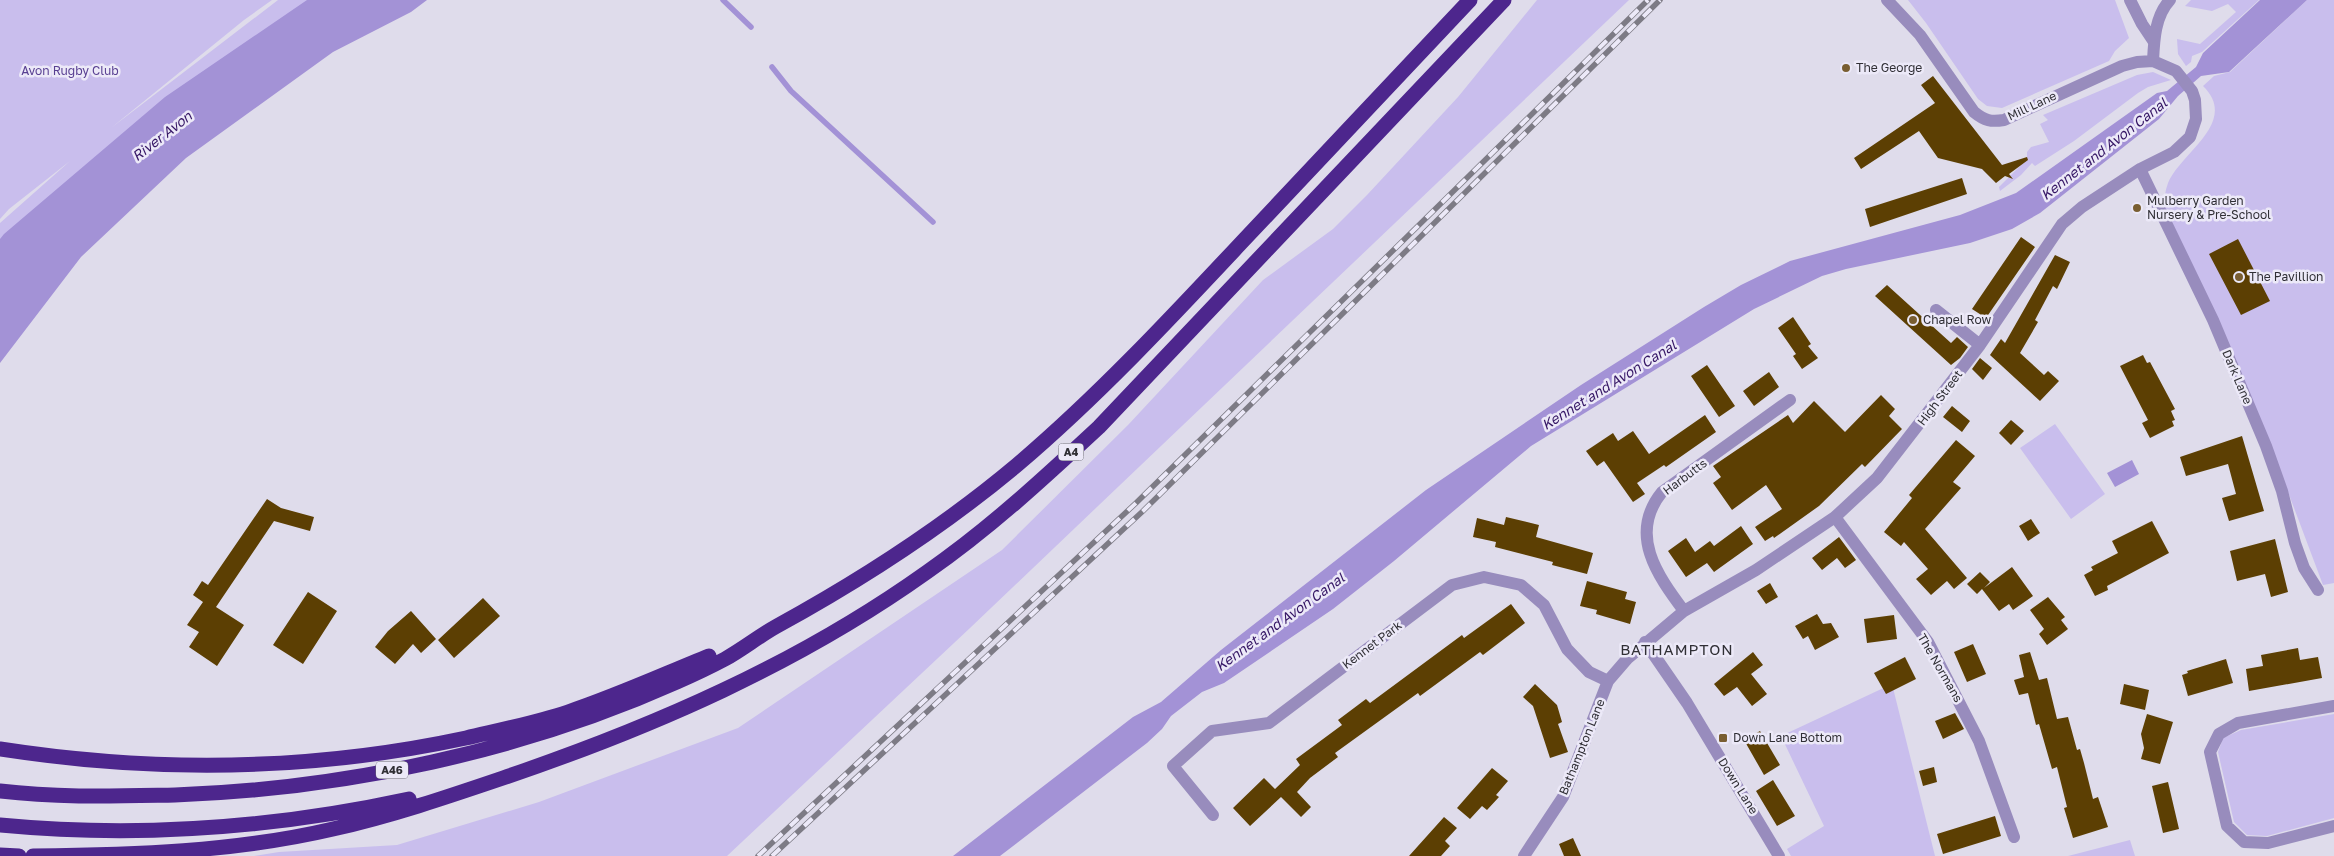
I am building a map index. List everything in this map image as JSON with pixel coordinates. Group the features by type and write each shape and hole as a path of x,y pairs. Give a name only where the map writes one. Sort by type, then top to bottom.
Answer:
{"highway":[{"name":"A4","path":"759,636 874,570 1015,467 1064,423 1154,336 1470,0"},
{"name":"A4","path":"536,767 597,745 718,695 766,670 817,642 868,610 926,573 968,542 1036,485 1099,427 1504,0"},
{"path":"0,749 138,764 232,767 331,760 388,752 514,728 568,712 759,636"},
{"name":"A46","path":"0,792 36,796 137,796 231,793 327,782 430,762 526,737 618,706 677,682 728,657 759,636"},
{"path":"0,825 125,831 221,826 319,817 416,798 536,767"},
{"path":"33,856 122,855 227,846 331,830 424,804 536,767"},
{"path":"0,855 19,856"}],"street":[{"name":"Mill Lane","path":"1887,0 1920,35 1974,112 1984,120 1992,122 2004,120 2122,66 2136,62 2152,61 2176,71 2192,91 2196,100 2196,118"},
{"path":"2130,0 2154,42"},
{"path":"2152,61 2160,6 2170,0"},
{"name":"High Street","path":"1645,642 1684,611 1756,570 1835,517 1888,465 1980,345 2062,224 2082,207 2140,170 2174,152 2190,137 2196,118"},
{"name":"Dark Lane","path":"2140,170 2213,320 2266,446 2282,491 2295,543 2304,568 2318,590"},
{"path":"1936,310 1980,345"},
{"name":"Harbutts","path":"1684,611 1661,580 1649,552 1646,523 1652,505 1662,492 1790,400"},
{"name":"The Normans","path":"1835,517 1928,642 1979,741 2014,836"},
{"name":"Kennet Park","path":"1213,815 1173,766 1212,731 1269,723 1452,585 1484,577 1521,585 1544,605 1567,649 1589,672 1608,681"},
{"name":"Bathampton Lane","path":"1524,856 1563,797 1608,681 1645,642"},
{"name":"Down Lane","path":"1645,642 1687,703 1780,856"},
{"path":"2334,706 2238,723 2219,734 2210,752 2227,826 2244,842 2268,844 2334,826"}],"green space":[{"name":"Avon Rugby Club","path":"0,0 272,0 244,20 111,128 278,0 324,0 0,282 0,223 70,161 9,209 0,219"},
{"path":"1537,0 1629,0 970,628 727,856 254,856 279,852 397,845 539,802 738,728 1002,550 1128,425 1263,280 1333,229 1367,195 1458,97"},
{"path":"1908,0 2115,0 2129,38 2115,51 2109,61 2002,108 1987,106 1978,99"},
{"path":"2191,0 2259,0 2202,52 2192,56 2191,62 2186,66 2178,54 2177,39 2200,44 2236,12 2228,4 2212,11 2185,6"},
{"path":"2307,0 2334,0 2334,583 2323,585 2270,444 2162,210 2167,186 2174,172 2204,137 2211,125 2215,112 2213,99 2203,86 2214,76 2230,72"},
{"path":"2153,72 2171,80 2148,87 2138,93 2074,141 2035,166 2032,163 2021,175 2000,191 1999,187 2027,159 2027,152 2031,147 2049,142 2040,124 2048,120 2043,115 2137,75"},
{"path":"2055,424 2105,494 2071,519 2020,448"},
{"path":"1892,684 1935,856 1791,856 1787,849 1824,826 1781,736"},
{"path":"2334,714 2334,818 2267,836 2247,835 2234,822 2218,752 2223,738 2241,730"},
{"path":"2130,840 2135,856 2068,856"}],"water":[{"name":"River Avon","path":"307,0 427,0 411,12 333,52 186,158 81,257 0,363 0,239 4,234 165,97"},
{"name":"Kennet and Avon Canal","path":"2260,0 2307,0 2229,72 2201,76 2178,96 2159,119 2040,213 2012,229 1970,243 1846,269 1822,276 1754,309 1531,446 1394,561 1333,609 1224,683 1202,692 1171,716 1162,729 1147,743 1000,856 953,856 1133,717 1161,702 1221,650 1426,490 1581,385 1741,285 1790,261 1960,215 2016,193 2157,93 2167,91 2196,67 2203,53"},
{"path":"2132,460 2139,474 2115,487 2107,473"}],"building":[{"path":"1933,76 2002,165 2027,157 2028,160 2009,174 2013,179 2005,176 1996,183 1982,169 1938,158 1919,131 1861,169 1854,158 1935,103 1921,85"},
{"path":"1962,178 1967,194 1870,227 1865,209"},
{"path":"2021,237 2035,247 1986,318 1972,309"},
{"name":"The Pavillion","path":"2238,239 2270,301 2241,315 2209,254"},
{"path":"2055,255 2070,262 2057,289 2053,286 2035,320 2038,322 2020,353 2044,375 2048,371 2059,381 2040,401 1990,355 2001,339 2005,343"},
{"name":"Chapel Row","path":"1887,285 1951,343 1957,337 1968,347 1960,358 1951,365 1875,296"},
{"path":"1793,317 1811,344 1808,346 1818,358 1802,369 1793,356 1796,354 1778,328"},
{"path":"2143,355 2147,363 2150,362 2175,409 2171,411 2175,420 2172,421 2174,426 2150,438 2142,423 2148,420 2120,366"},
{"path":"1980,358 1992,368 1983,380 1972,369"},
{"path":"1707,365 1735,406 1719,417 1691,376"},
{"path":"1769,372 1779,387 1754,406 1743,391"},
{"path":"1881,395 1895,409 1889,416 1902,429 1865,467 1862,464 1819,506 1774,538 1773,536 1765,541 1755,527 1782,509 1766,485 1732,510 1713,483 1721,477 1713,466 1788,415 1793,423 1814,401 1845,432"},
{"path":"1952,406 1970,421 1962,432 1943,417"},
{"path":"1705,415 1716,432 1666,467 1664,465 1637,483 1645,494 1633,502 1604,461 1597,466 1586,451 1613,433 1618,441 1633,431 1649,454"},
{"path":"2011,420 2024,431 2011,445 1999,433"},
{"path":"2242,436 2264,511 2229,521 2222,498 2236,494 2228,464 2186,476 2180,457"},
{"path":"1956,440 1975,456 1953,482 1961,488 1925,529 1967,578 1954,589 1947,581 1931,595 1916,579 1928,569 1904,542 1901,546 1884,532 1912,498 1909,495"},
{"path":"267,499 281,508 314,517 310,531 274,521 216,607 244,625 217,666 189,647 199,632 187,625 203,602 193,595 202,581 208,585"},
{"path":"1506,517 1539,525 1536,537 1593,553 1587,574 1552,565 1553,562 1495,547 1496,542 1473,537 1477,518 1504,525"},
{"path":"2031,519 2040,533 2028,541 2019,526"},
{"path":"2152,521 2169,553 2107,586 2108,590 2095,596 2084,575 2093,570 2091,567 2118,553 2112,541"},
{"path":"1741,526 1753,544 1714,572 1707,563 1686,577 1668,551 1686,538 1695,552 1710,541 1714,546"},
{"path":"1839,537 1856,560 1845,568 1837,558 1822,570 1812,558"},
{"path":"2275,539 2288,592 2271,597 2265,574 2237,581 2230,551"},
{"path":"2012,567 2033,596 2013,610 2009,604 1999,611 1982,589 1977,594 1967,584 1980,572 1990,582 1984,588"},
{"path":"1587,581 1627,592 1625,599 1636,602 1630,624 1596,614 1597,610 1580,606"},
{"path":"1770,583 1778,597 1766,604 1757,591"},
{"path":"308,592 337,611 303,664 273,645"},
{"path":"2048,597 2065,617 2061,620 2068,629 2047,645 2039,634 2044,629 2030,610"},
{"path":"483,598 500,616 454,658 438,640"},
{"path":"1511,604 1525,623 1483,655 1480,652 1420,696 1418,693 1335,753 1338,757 1310,778 1297,792 1311,807 1301,817 1281,797 1250,826 1233,808 1264,778 1275,789 1300,765 1296,759 1342,725 1338,720 1366,699 1370,703 1462,635 1464,638"},
{"path":"411,611 436,639 421,653 413,644 395,664 375,647 388,631"},
{"path":"1817,614 1823,624 1831,623 1839,637 1815,650 1808,636 1803,639 1795,626"},
{"path":"1894,615 1897,639 1867,643 1864,619"},
{"path":"1973,644 1986,674 1967,682 1954,652"},
{"path":"2298,648 2300,660 2318,657 2322,678 2249,691 2246,669 2263,666 2261,655"},
{"path":"1753,652 1763,665 1751,674 1767,694 1752,706 1737,687 1724,696 1714,684"},
{"path":"2030,652 2039,680 2047,678 2057,719 2068,717 2077,750 2080,749 2093,799 2098,797 2108,827 2073,838 2064,808 2067,807 2057,767 2052,769 2039,724 2036,725 2028,693 2019,695 2014,680 2024,677 2019,655"},
{"path":"1905,657 1916,679 1886,694 1874,673"},
{"path":"2226,659 2233,683 2188,696 2182,675 2188,673 2187,671"},
{"path":"1535,684 1557,705 1562,722 1558,724 1568,752 1550,758 1533,706 1523,697"},
{"path":"2124,684 2149,690 2145,710 2120,704"},
{"path":"1955,713 1964,729 1943,739 1935,721"},
{"path":"2147,714 2173,722 2160,764 2141,759 2144,748 2141,734"},
{"path":"1760,731 1780,765 1764,775 1744,740"},
{"path":"1934,767 1937,782 1923,786 1919,771"},
{"path":"1492,768 1508,781 1496,795 1499,797 1487,810 1482,806 1470,819 1457,808"},
{"path":"1773,780 1795,816 1777,826 1756,791"},
{"path":"2168,782 2179,829 2163,833 2152,786"},
{"path":"1995,816 2001,836 1943,854 1937,834"},
{"path":"1444,817 1457,828 1445,841 1450,846 1441,856 1409,856"},
{"path":"1573,838 1581,856 1564,856 1559,844"}],"waterway":[{"path":"723,0 751,27"},
{"path":"772,67 791,91 933,222"}],"railway":[{"path":"758,856 1136,503 1648,0"},
{"path":"772,856 1143,511 1660,0"}],"place":[{"name":"The George","path":"1846,68"},
{"name":"Mulberry Garden Nursery & Pre-School","path":"2137,208"},
{"name":"The Pavillion","path":"2239,277"},
{"name":"Chapel Row","path":"1913,320"},
{"name":"Down Lane Bottom","path":"1723,738"}],"district":[{"name":"BATHAMPTON","path":"1677,650"}]}
